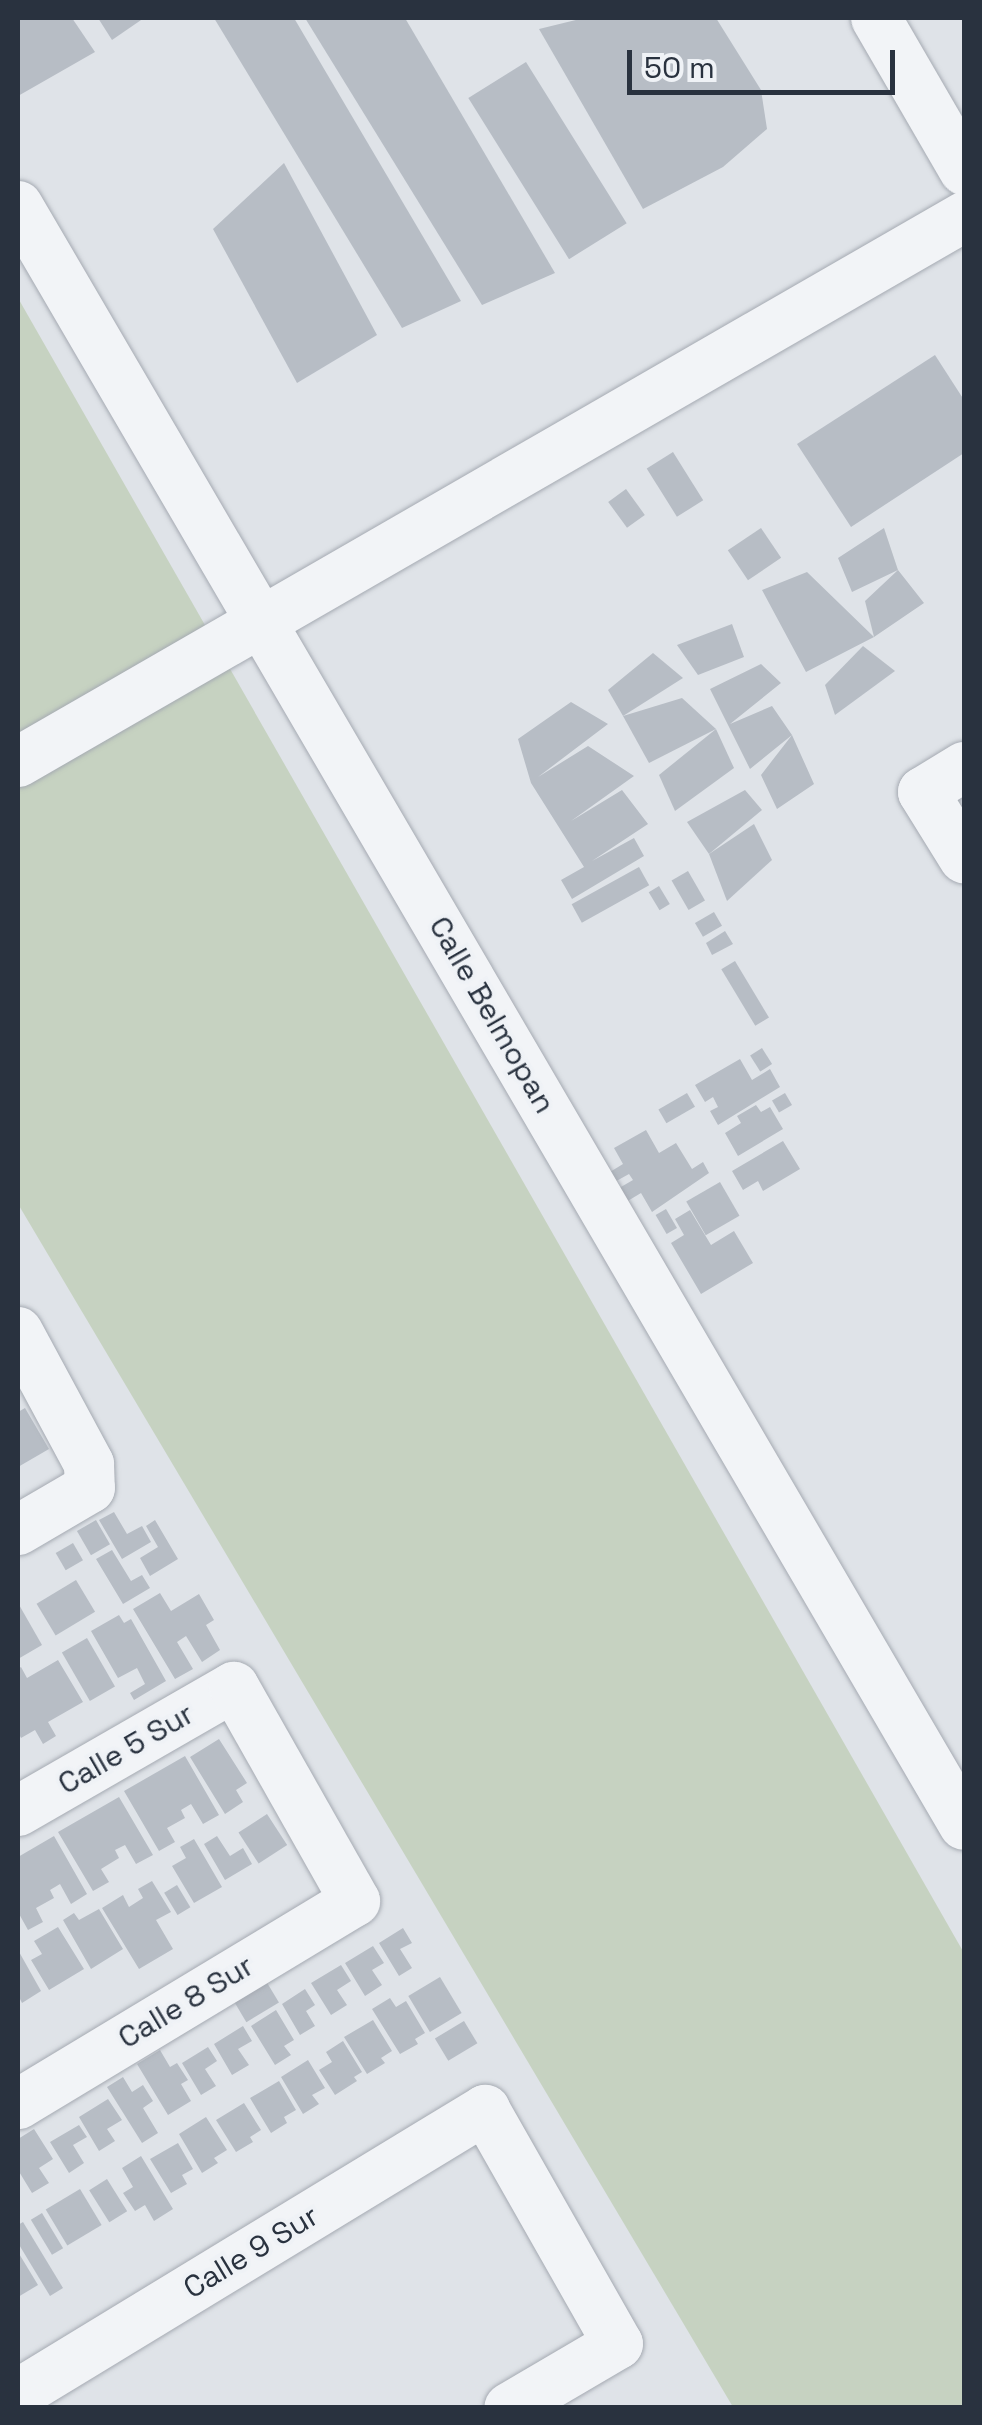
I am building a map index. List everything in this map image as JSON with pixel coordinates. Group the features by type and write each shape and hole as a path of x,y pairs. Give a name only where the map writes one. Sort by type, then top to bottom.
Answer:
{"street":[{"path":"876,18 964,170"},
{"name":"Calle Belmopan","path":"18,206 964,1825"},
{"path":"18,762 264,624 964,217"},
{"path":"964,767 924,792 964,858"},
{"path":"18,1332 88,1464 90,1488 18,1530"},
{"name":"Calle 5 Sur","path":"18,1811 234,1687 355,1901"},
{"name":"Calle 8 Sur","path":"18,2104 355,1901"},
{"name":"Calle 9 Sur","path":"18,2394 485,2110 618,2344 508,2408"}],"green space":[{"path":"18,298 964,1953 964,2407 733,2407 18,1204"}],"building":[{"path":"18,18 72,18 95,52 18,96"},
{"path":"98,18 144,18 112,40"},
{"path":"214,18 294,18 461,301 402,328"},
{"path":"305,18 405,18 555,273 482,305"},
{"path":"584,18 716,18 761,90 767,129 723,167 643,209 539,29"},
{"path":"526,62 627,223 569,259 468,98"},
{"path":"284,163 377,335 297,383 213,229"},
{"path":"935,355 964,400 964,453 851,527 797,444"},
{"path":"673,452 703,500 677,517 647,468"},
{"path":"626,489 645,515 627,528 608,502"},
{"path":"761,528 781,558 748,580 728,550"},
{"path":"884,528 898,570 852,592 838,558"},
{"path":"898,570 924,603 874,637 865,601"},
{"path":"807,572 874,637 806,672 762,590"},
{"path":"732,624 744,657 698,675 677,645"},
{"path":"863,646 895,671 835,715 825,685"},
{"path":"653,653 683,678 623,716 608,690"},
{"path":"761,664 781,683 730,724 772,706 792,735 750,769 710,689"},
{"path":"682,698 716,729 649,763 623,716"},
{"path":"571,702 608,724 538,777 588,746 634,776 571,821 622,790 648,824 592,861 634,838 644,856 572,899 561,880 584,867 531,783 518,739"},
{"path":"716,729 734,768 675,811 659,775"},
{"path":"792,735 814,784 777,809 761,775"},
{"path":"745,790 762,810 709,854 687,822"},
{"path":"754,824 772,860 727,901 709,854"},
{"path":"639,867 649,885 582,923 572,904"},
{"path":"688,871 705,900 689,910 672,881"},
{"path":"659,886 670,904 660,910 649,892"},
{"path":"714,912 722,926 703,937 695,923"},
{"path":"725,931 733,944 712,955 706,943"},
{"path":"735,961 769,1018 755,1026 721,969"},
{"path":"762,1048 772,1064 760,1072 750,1055"},
{"path":"740,1059 752,1080 770,1069 780,1087 718,1125 710,1111 718,1107 713,1097 705,1102 695,1085"},
{"path":"687,1093 695,1107 666,1123 658,1110"},
{"path":"785,1093 792,1105 779,1113 772,1100"},
{"path":"756,1105 761,1112 770,1107 783,1129 738,1156 725,1133 741,1123 737,1116"},
{"path":"646,1130 659,1153 676,1143 692,1169 703,1162 709,1173 652,1212 641,1193 621,1205 614,1191 633,1180 629,1174 611,1184 605,1175 623,1164 614,1148"},
{"path":"783,1141 800,1169 763,1191 758,1181 743,1190 732,1171"},
{"path":"720,1182 740,1216 706,1235 686,1202"},
{"path":"666,1209 677,1228 667,1234 656,1215"},
{"path":"690,1210 711,1245 734,1231 753,1263 701,1294 671,1243 684,1235 675,1219"},
{"path":"25,1408 49,1449 18,1467 18,1412"},
{"path":"114,1512 127,1534 142,1526 151,1542 122,1559 99,1520"},
{"path":"96,1520 110,1544 91,1555 77,1531"},
{"path":"155,1520 178,1559 150,1576 140,1558 158,1547 146,1526"},
{"path":"73,1543 83,1560 66,1570 56,1553"},
{"path":"112,1550 131,1581 142,1575 150,1588 123,1604 96,1559"},
{"path":"76,1580 95,1612 56,1635 37,1604"},
{"path":"160,1593 171,1611 199,1594 214,1620 206,1625 220,1650 202,1662 186,1636 177,1642 193,1669 175,1679 133,1609"},
{"path":"18,1603 42,1645 18,1659"},
{"path":"119,1615 124,1623 131,1619 166,1681 134,1700 130,1693 145,1684 137,1668 118,1678 91,1631"},
{"path":"87,1638 115,1686 90,1701 62,1652"},
{"path":"58,1660 83,1702 48,1722 56,1736 43,1744 35,1730 21,1738 18,1669 21,1667 27,1678"},
{"path":"219,1739 247,1783 236,1790 243,1802 225,1814 190,1757"},
{"path":"185,1756 219,1815 203,1824 191,1804 181,1810 185,1818 167,1828 175,1842 159,1851 124,1791"},
{"path":"119,1797 153,1855 136,1864 125,1845 115,1850 119,1858 101,1869 109,1882 93,1891 58,1832"},
{"path":"267,1814 287,1845 259,1864 238,1833"},
{"path":"54,1836 87,1894 71,1904 60,1884 50,1890 54,1898 36,1908 43,1922 28,1930 18,1912 18,1857"},
{"path":"217,1836 230,1856 243,1848 252,1864 225,1880 204,1844"},
{"path":"194,1839 222,1887 194,1903 172,1866 186,1858 180,1847"},
{"path":"152,1881 171,1912 156,1920 173,1949 139,1969 102,1908 123,1895 129,1907 143,1898 138,1889"},
{"path":"177,1885 190,1907 178,1915 164,1893"},
{"path":"99,1909 123,1949 91,1969 63,1920 74,1913 79,1920"},
{"path":"58,1927 84,1969 49,1990 31,1960 42,1954 34,1941"},
{"path":"403,1928 412,1943 400,1949 412,1968 399,1976 379,1943"},
{"path":"373,1946 384,1963 372,1970 382,1985 365,1996 345,1963"},
{"path":"18,1950 41,1991 22,2003 18,1995"},
{"path":"341,1965 351,1981 337,1990 347,2005 331,2015 311,1983"},
{"path":"263,1976 279,2003 246,2022 230,1996"},
{"path":"440,1977 462,2013 430,2032 408,1996"},
{"path":"305,1989 315,2005 306,2011 315,2026 300,2035 282,2004"},
{"path":"390,1998 396,2007 406,2001 425,2033 415,2039 418,2044 400,2054 372,2009"},
{"path":"276,2010 294,2040 284,2046 291,2055 275,2065 251,2026"},
{"path":"373,2020 392,2051 381,2058 385,2063 367,2074 344,2037"},
{"path":"464,2021 477,2043 448,2061 435,2039"},
{"path":"243,2026 252,2041 238,2049 249,2065 232,2075 214,2044"},
{"path":"343,2041 362,2072 354,2077 357,2081 335,2095 319,2070 332,2062 326,2052"},
{"path":"208,2047 217,2061 205,2069 216,2086 201,2095 182,2063"},
{"path":"160,2050 170,2067 177,2063 188,2080 181,2084 191,2101 168,2115 137,2064"},
{"path":"308,2060 325,2088 312,2095 319,2104 303,2114 281,2077"},
{"path":"123,2077 132,2092 143,2085 153,2101 143,2108 158,2133 142,2143 107,2087"},
{"path":"279,2081 296,2110 284,2117 287,2123 271,2133 250,2098"},
{"path":"108,2099 122,2120 107,2129 115,2141 99,2151 79,2117"},
{"path":"244,2103 261,2130 250,2137 253,2142 236,2152 216,2120"},
{"path":"206,2117 227,2150 214,2158 218,2163 202,2173 179,2134"},
{"path":"79,2125 87,2137 73,2145 84,2163 69,2173 50,2142"},
{"path":"34,2129 53,2159 39,2168 49,2183 32,2193 18,2170 18,2139"},
{"path":"178,2143 193,2169 182,2175 187,2184 171,2193 150,2159"},
{"path":"141,2156 173,2209 154,2221 145,2205 135,2211 123,2193 133,2187 122,2168"},
{"path":"107,2179 127,2211 109,2222 89,2190"},
{"path":"80,2189 102,2225 67,2246 46,2210"},
{"path":"42,2213 63,2248 52,2255 31,2220"},
{"path":"23,2222 63,2288 50,2296 18,2243 18,2225"},
{"path":"18,2252 38,2285 18,2297"}]}
